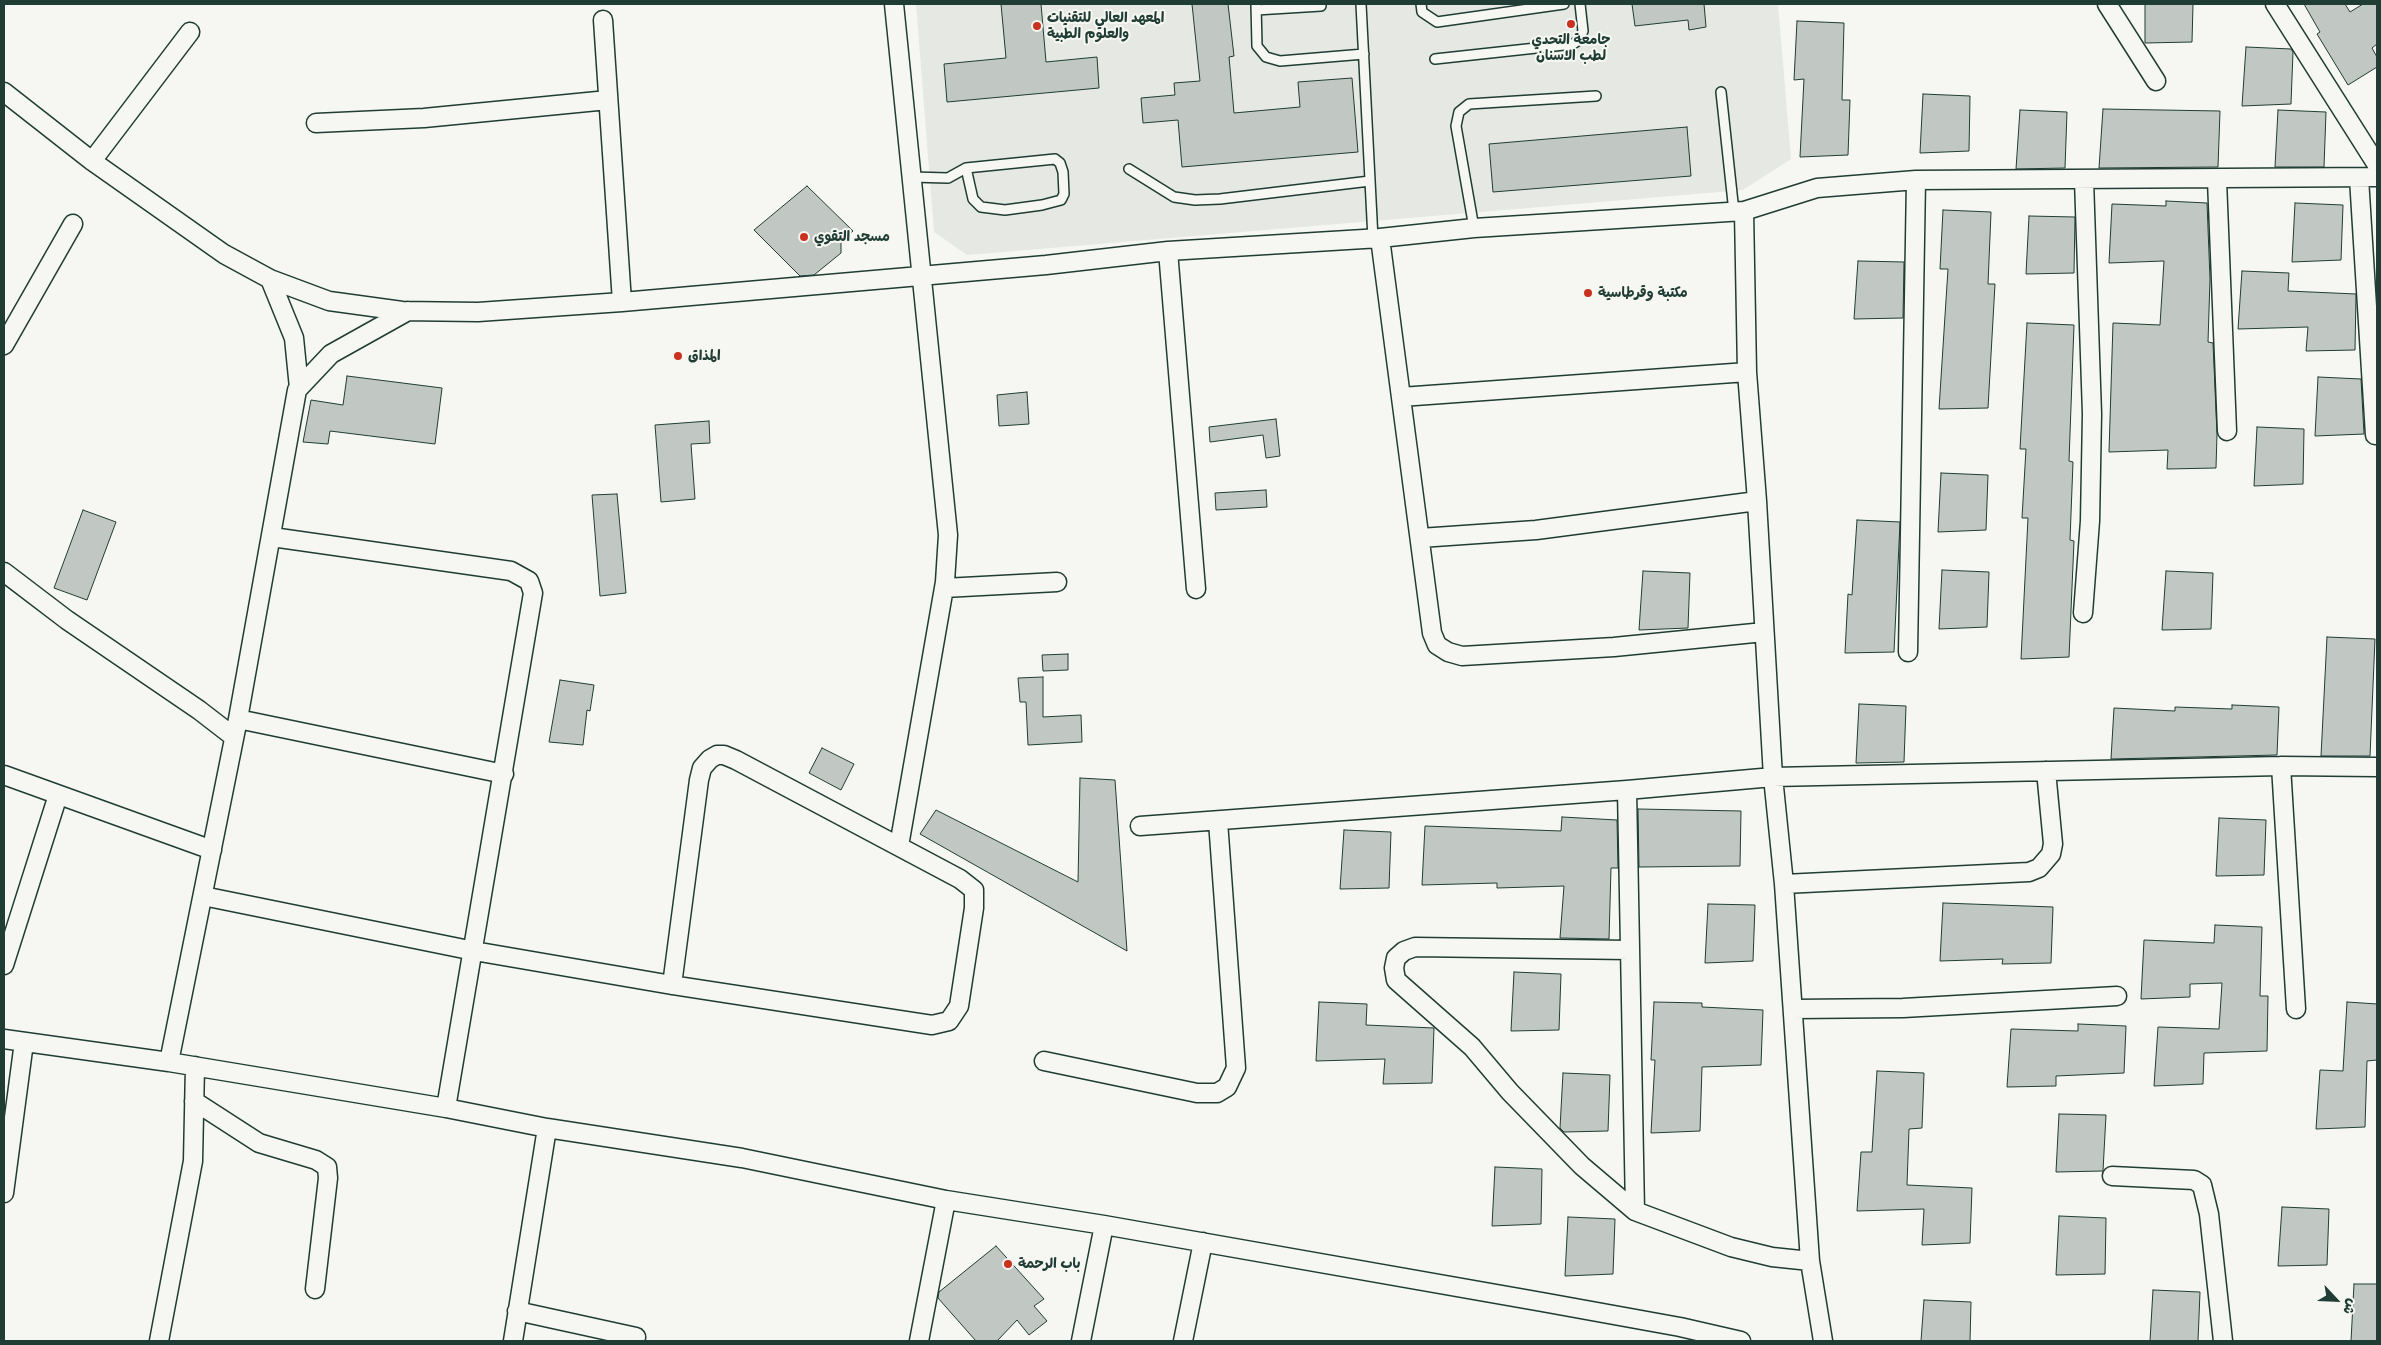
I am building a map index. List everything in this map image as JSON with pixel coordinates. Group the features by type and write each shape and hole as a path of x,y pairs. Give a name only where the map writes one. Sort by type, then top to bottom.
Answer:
{"street":[{"path":"894,4 948,535 944,588 899,846"},
{"path":"2107,4 2156,80"},
{"path":"2275,4 2377,166"},
{"path":"603,20 622,302"},
{"path":"92,161 190,32"},
{"path":"4,92 92,161 224,254 270,279 329,301 408,311 478,312 622,302 921,276 1168,251 1377,238 1474,228 1739,211 1817,188 1916,180 2217,180 2377,177"},
{"path":"316,123 424,118 608,100"},
{"path":"2359,178 2376,435"},
{"path":"1908,652 1916,180"},
{"path":"2083,613 2090,521 2092,441 2084,180"},
{"path":"2217,180 2228,431"},
{"path":"1739,211 1747,372 1757,501 1773,776 1784,884 1810,1261 1823,1341"},
{"path":"4,345 73,224"},
{"path":"1377,238 1401,397 1432,634 1436,645 1448,652 1462,656 1614,648 1764,632"},
{"path":"1168,251 1196,589"},
{"path":"169,1062 238,719 299,388 294,338 270,279"},
{"path":"299,388 331,354 408,311"},
{"path":"1401,397 1747,372"},
{"path":"1420,538 1536,530 1757,501"},
{"path":"272,536 511,572 529,581 533,593 533,604 446,1108"},
{"path":"4,572 67,620 199,710 234,737"},
{"path":"944,588 1057,582"},
{"path":"238,719 504,774"},
{"path":"203,896 474,951 672,984 932,1025 949,1021 959,1006 974,908 974,890 965,882 736,760 724,755 710,759 702,768 699,780 672,984"},
{"path":"1140,826 1627,790 1773,776 2281,766 2377,767"},
{"path":"2281,766 2296,1009"},
{"path":"1784,884 2029,872 2039,868 2051,854 2053,844 2046,772"},
{"path":"4,775 212,850"},
{"path":"1627,790 1635,1211"},
{"path":"4,965 58,795"},
{"path":"1044,1061 1197,1093 1217,1093 1227,1087 1236,1068 1218,820"},
{"path":"1629,950 1415,947 1400,954 1396,958 1394,968 1396,980 1472,1046 1510,1092 1582,1166 1635,1211 1731,1247 1772,1257 1810,1261"},
{"path":"1793,1009 1903,1008 2117,996"},
{"path":"4,1039 195,1066 446,1108 547,1128 742,1158 946,1200 1203,1242 1660,1323 1741,1341"},
{"path":"4,1193 24,1042"},
{"path":"159,1341 193,1161 195,1066"},
{"path":"194,1101 259,1143 316,1160 327,1167 328,1178 314,1289"},
{"path":"513,1341 547,1128"},
{"path":"2112,1176 2194,1180 2202,1185 2209,1214 2223,1341"},
{"path":"919,1341 946,1200"},
{"path":"1081,1341 1104,1225"},
{"path":"1183,1341 1203,1242"},
{"path":"517,1311 636,1337"}],"lane":[{"path":"1361,4 1370,181 1377,238"},
{"path":"1421,4 1422,12 1437,22 1564,4"},
{"path":"1435,59 1572,44 1579,40 1583,31 1580,4"},
{"path":"1322,6 1256,7 1257,46 1266,57 1280,61 1364,54"},
{"path":"1721,92 1739,211"},
{"path":"1474,228 1456,126 1459,112 1469,104 1596,96"},
{"path":"912,177 948,178 966,168 1055,159 1060,163 1063,172 1064,194 1061,200 1042,205 1005,210 981,207 973,199 966,168"},
{"path":"1129,169 1174,197 1195,200 1220,199 1370,181"}],"shaded area":[{"path":"916,4 1778,4 1791,159 1743,190 967,255 934,232"}],"building":[{"path":"1001,4 1041,4 1046,62 1097,57 1099,88 947,102 944,64 1006,58"},
{"path":"1192,4 1228,4 1234,56 1229,57 1234,113 1300,107 1298,82 1352,78 1358,152 1182,167 1178,120 1143,123 1141,98 1175,95 1174,83 1200,81"},
{"path":"1632,4 1704,4 1706,27 1689,30 1688,20 1635,26"},
{"path":"2145,4 2193,4 2192,42 2145,43"},
{"path":"2304,4 2345,4 2350,12 2363,4 2377,4 2377,44 2372,48 2377,57 2377,67 2348,85 2317,34 2320,32"},
{"path":"1797,21 1844,23 1842,100 1850,100 1848,155 1800,157 1804,79 1794,80"},
{"path":"2246,47 2291,49 2293,52 2291,104 2242,106"},
{"path":"1923,94 1970,96 1969,151 1920,153"},
{"path":"2103,109 2220,111 2218,167 2099,168"},
{"path":"2020,110 2067,112 2065,168 2016,169"},
{"path":"2278,110 2326,112 2324,167 2275,167"},
{"path":"1687,127 1691,176 1493,192 1489,144"},
{"name":"مسجد التقوي","path":"807,186 853,231 841,243 841,253 814,275 800,276 754,230"},
{"path":"2166,201 2207,203 2210,279 2208,342 2213,343 2217,434 2216,468 2167,469 2168,450 2109,452 2113,323 2160,325 2164,261 2109,263 2112,204 2166,206"},
{"path":"2295,203 2343,205 2341,260 2292,262"},
{"path":"1943,210 1991,212 1988,284 1995,284 1988,408 1939,409 1948,269 1940,269"},
{"path":"2029,216 2075,217 2074,273 2026,274"},
{"path":"1858,261 1904,262 1903,318 1854,319"},
{"path":"2242,271 2289,273 2288,291 2356,294 2355,350 2306,351 2308,327 2238,329"},
{"path":"2027,323 2074,325 2069,461 2073,462 2070,540 2074,541 2069,657 2021,659 2028,518 2022,518 2026,449 2020,449"},
{"path":"347,376 442,388 435,444 330,431 328,444 303,442 311,400 343,405"},
{"path":"2318,377 2361,379 2364,434 2315,436"},
{"path":"1027,392 1029,424 999,426 997,395"},
{"path":"1276,419 1280,456 1266,458 1263,435 1210,442 1209,427"},
{"path":"709,421 710,443 691,444 695,499 661,502 655,425"},
{"path":"2257,427 2304,429 2303,484 2254,486"},
{"path":"1941,473 1988,475 1986,530 1938,532"},
{"path":"1266,490 1267,507 1216,510 1215,493"},
{"path":"617,494 626,593 600,596 592,495"},
{"path":"83,510 116,522 87,600 54,588"},
{"path":"1857,520 1900,522 1894,652 1845,653 1848,594 1852,595"},
{"path":"1942,570 1989,572 1987,627 1939,629"},
{"path":"1643,571 1690,573 1688,628 1639,630"},
{"path":"2166,571 2213,573 2211,629 2162,630"},
{"path":"2327,637 2375,639 2370,756 2321,756"},
{"path":"1068,654 1068,670 1043,671 1042,655"},
{"path":"1043,677 1043,717 1081,715 1082,742 1028,745 1026,702 1020,702 1018,678"},
{"path":"560,680 594,685 590,711 587,710 583,745 549,742"},
{"path":"1859,704 1906,706 1904,762 1856,763"},
{"path":"2232,705 2279,707 2277,755 2111,759 2114,708 2175,711 2175,707 2232,709"},
{"path":"822,748 854,764 841,790 809,773"},
{"path":"1080,778 1115,780 1127,951 920,834 936,810 1078,882"},
{"path":"1638,809 1741,811 1740,866 1639,867"},
{"path":"1562,817 1617,820 1618,868 1611,868 1609,939 1560,938 1564,886 1497,888 1497,883 1422,885 1425,826 1561,831"},
{"path":"2219,818 2266,820 2264,875 2216,876"},
{"path":"1344,830 1391,832 1389,888 1340,889"},
{"path":"1943,903 2053,907 2051,963 2002,964 2003,959 1940,961"},
{"path":"1708,904 1755,905 1753,961 1705,963"},
{"path":"2215,925 2262,927 2260,996 2268,996 2267,1051 2204,1053 2203,1084 2154,1086 2158,1027 2219,1029 2222,983 2190,984 2190,997 2141,999 2144,940 2214,943"},
{"path":"1514,972 1561,974 1559,1030 1511,1031"},
{"path":"1319,1002 1367,1004 1366,1025 1434,1028 1432,1083 1383,1084 1385,1059 1316,1061"},
{"path":"1654,1002 1702,1003 1702,1007 1763,1010 1761,1065 1702,1067 1700,1131 1651,1133 1655,1060 1651,1060"},
{"path":"2347,1002 2377,1004 2377,1060 2367,1061 2365,1127 2316,1129 2320,1070 2343,1071"},
{"path":"2078,1024 2126,1026 2124,1073 2056,1076 2056,1086 2007,1087 2011,1029 2078,1031"},
{"path":"1877,1071 1924,1073 1922,1128 1909,1129 1907,1185 1972,1188 1970,1243 1922,1245 1924,1209 1857,1211 1861,1152 1872,1152"},
{"path":"1563,1073 1610,1075 1608,1131 1564,1132 1560,1128"},
{"path":"2059,1114 2106,1115 2103,1171 2056,1172"},
{"path":"1495,1167 1542,1169 1541,1224 1492,1226"},
{"path":"2282,1207 2329,1209 2327,1265 2278,1266"},
{"path":"2059,1216 2106,1218 2105,1274 2056,1275"},
{"path":"1568,1217 1615,1219 1613,1274 1565,1276"},
{"path":"996,1246 1044,1299 1034,1306 1047,1321 1029,1335 1017,1320 997,1341 976,1341 938,1298 939,1292"},
{"path":"2354,1284 2377,1284 2377,1341 2351,1341"},
{"path":"2153,1290 2200,1292 2198,1341 2150,1341"},
{"path":"1924,1300 1971,1302 1970,1341 1921,1341"}],"place":[{"name":"جامعة التحدي لطب الاسنان","path":"1571,24"},
{"name":"المعهد العالي للتقنيات والعلوم الطبية","path":"1037,26"},
{"name":"مسجد التقوي","path":"804,237"},
{"name":"مكتبة وقرطاسية","path":"1588,293"},
{"name":"المذاق","path":"678,356"},
{"name":"باب الرحمة","path":"1008,1264"}]}
